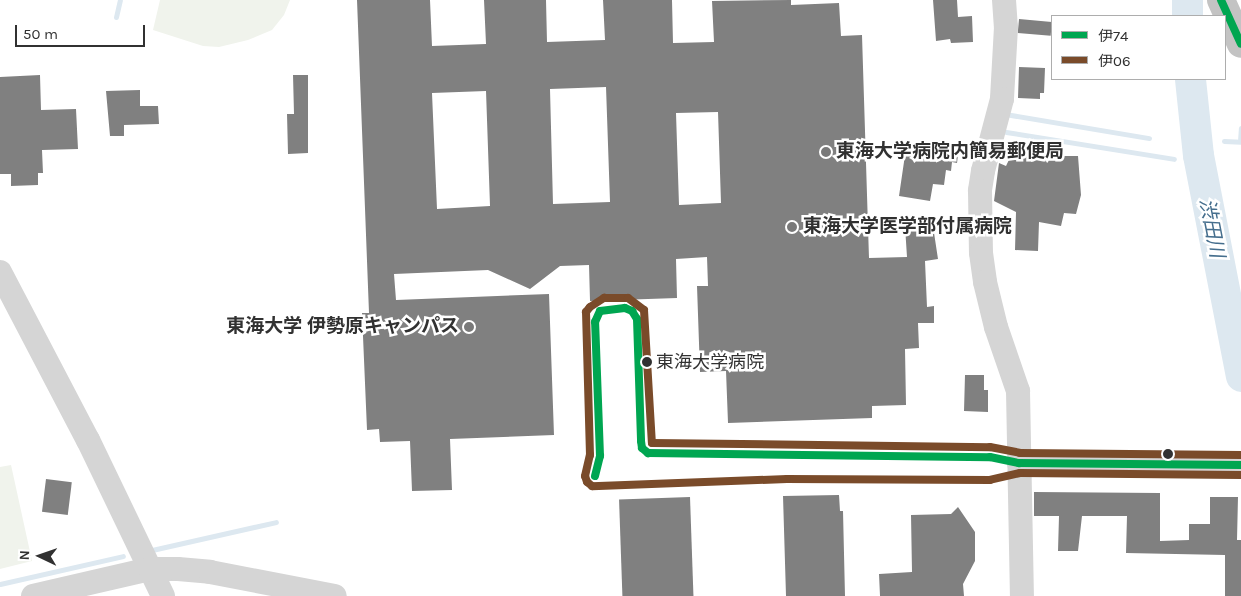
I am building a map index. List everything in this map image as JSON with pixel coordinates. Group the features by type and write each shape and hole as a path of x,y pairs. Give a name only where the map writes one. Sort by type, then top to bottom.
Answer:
{"highway":[{"path":"1221,0 1241,44"}],"street":[{"path":"1004,0 1006,27 1002,99 983,171 980,192 981,252 985,282 996,327 1018,391 1022,596"},
{"path":"0,272 88,440 163,596"},
{"path":"1018,463 1240,465"},
{"path":"33,596 150,569 210,572 335,596"}],"shaded area":[{"path":"160,0 290,0 284,15 272,30 248,40 219,47 203,46 153,30"},
{"path":"11,465 32,561 0,569 0,467"}],"building":[{"path":"357,0 430,0 432,46 486,44 484,0 546,0 547,42 605,40 603,0 672,0 673,43 714,42 712,1 791,0 791,5 839,3 841,36 862,35 869,258 907,257 905,226 927,223 926,227 933,226 938,259 925,261 927,307 934,306 934,323 918,323 919,348 905,349 906,405 872,406 872,418 728,423 726,371 700,372 697,286 708,286 707,257 676,259 677,298 590,301 589,265 560,266 530,289 488,270 394,274 396,300 549,294 554,435 450,439 452,490 412,491 410,441 380,442 379,429 367,430 362,313 369,313","holes":["606,87 610,202 553,204 550,89","486,91 490,206 437,209 432,93","718,112 721,203 679,205 676,113"]},
{"path":"933,0 957,0 958,17 972,16 973,42 951,43 950,39 936,41"},
{"path":"1019,19 1051,22 1051,36 1018,33"},
{"path":"1019,67 1045,68 1044,93 1040,93 1040,99 1018,98"},
{"path":"40,75 41,110 76,109 78,149 42,150 43,173 38,173 38,185 11,186 11,174 0,174 0,77"},
{"path":"293,75 308,75 308,153 288,154 287,114 294,114"},
{"path":"140,90 140,106 158,106 159,124 124,125 124,136 110,136 106,91"},
{"path":"933,140 951,142 950,147 959,148 957,163 952,162 951,171 946,170 944,185 933,184 930,201 899,196 905,155 931,157"},
{"path":"1017,143 1048,156 1078,156 1081,195 1076,214 1064,213 1061,226 1039,222 1038,251 1015,250 1016,212 994,201 999,163 1006,166"},
{"path":"965,375 984,375 984,390 988,390 988,412 964,411"},
{"path":"46,479 72,482 68,515 42,512"},
{"path":"1034,492 1160,493 1160,541 1189,540 1189,524 1210,524 1210,497 1238,497 1237,540 1241,540 1241,596 1225,596 1225,555 1126,553 1127,516 1082,516 1078,551 1058,551 1059,516 1034,516"},
{"path":"839,495 840,511 843,511 845,596 786,596 783,496"},
{"path":"690,497 693,596 622,596 619,499"},
{"path":"958,507 975,532 975,561 963,584 964,596 880,596 879,574 912,572 911,515 951,514"}],"waterway":[{"path":"116,17 120,0"},
{"name":"渋田川","path":"1187,0 1187,15"},
{"name":"渋田川","path":"1190,80 1198,155 1241,376"},
{"path":"1005,114 1149,138"},
{"path":"1240,141 1241,128"},
{"path":"1006,132 1174,159"},
{"path":"1224,141 1241,142"},
{"path":"1187,158 1198,155"},
{"path":"152,550 276,522"},
{"path":"0,584 123,556"}],"transit line":[{"name":"伊74","path":"1221,0 1241,44"},
{"name":"伊06","path":"1241,455 1020,453 990,447 652,443 644,310 628,298 604,298 586,312 590,455 585,476 587,482 592,486 787,479 990,480 1020,473 1241,475"},
{"name":"伊74","path":"595,476 600,456 595,322 600,311 625,308 632,311 637,319 641,441 642,448 648,453 990,457 1019,463 1241,465"}],"place":[{"name":"東海大学病院内簡易郵便局","path":"826,152"},
{"name":"東海大学医学部付属病院","path":"792,227"},
{"name":"東海大学 伊勢原キャンパス","path":"469,327"},
{"name":"東海大学病院","path":"647,362"}]}
